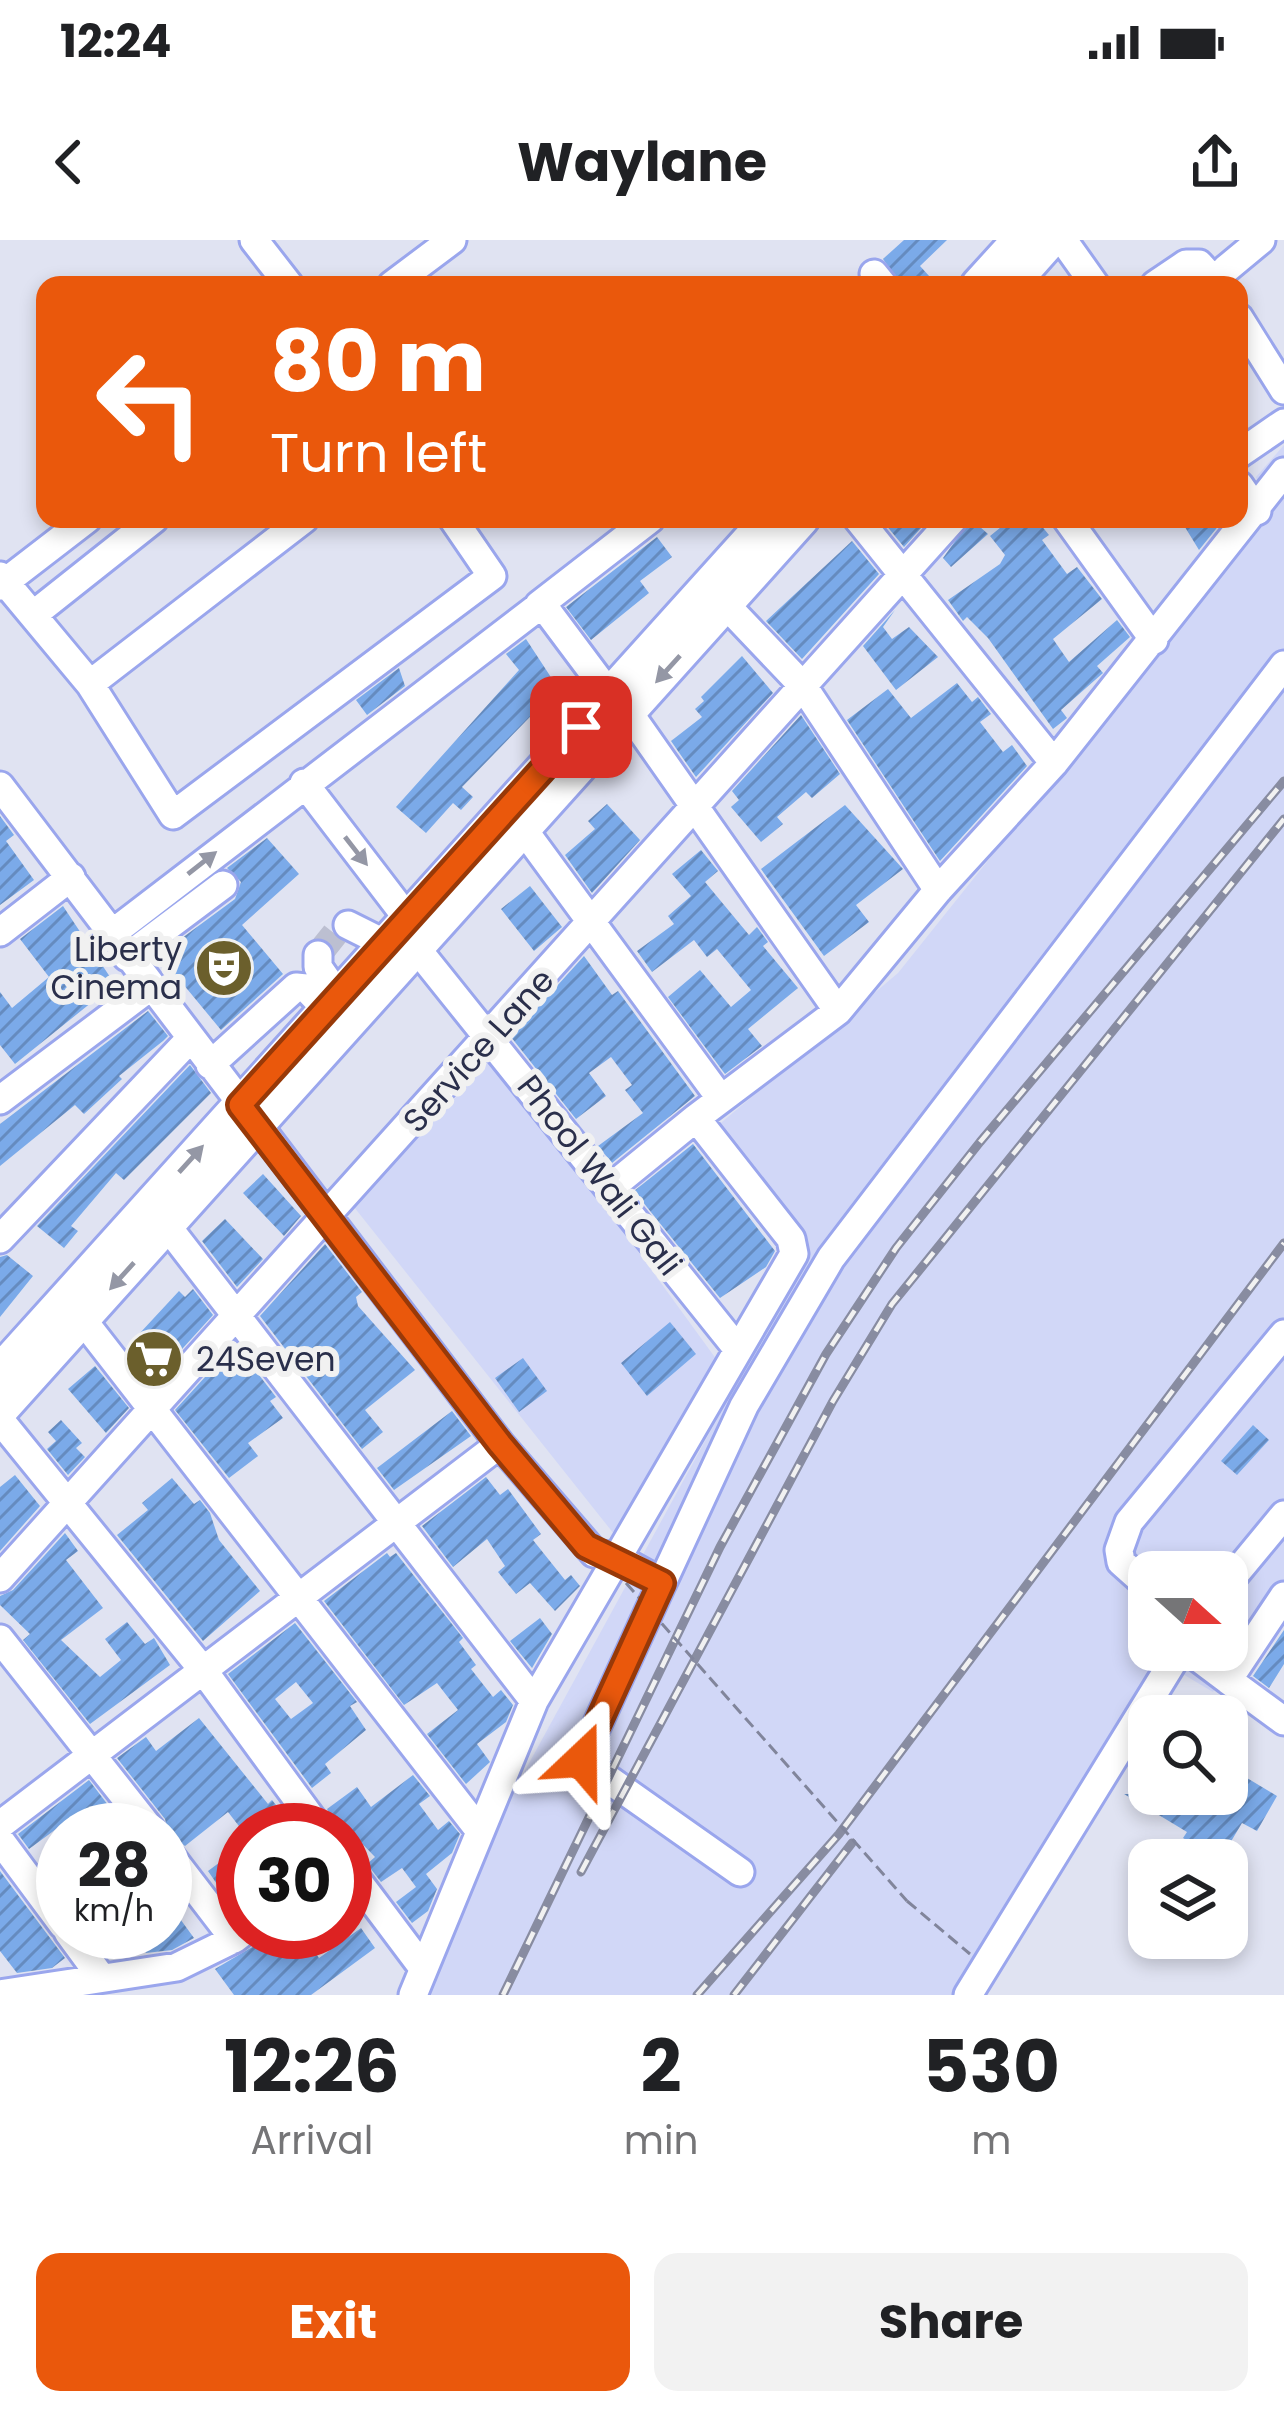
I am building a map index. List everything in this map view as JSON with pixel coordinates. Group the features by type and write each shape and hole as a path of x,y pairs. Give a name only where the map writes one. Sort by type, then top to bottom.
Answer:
{"main road":[{"path":"987,276 1019,240"},
{"path":"1019,276 1051,240"},
{"path":"0,1415 167,1226 333,1004 524,829 761,528"},
{"path":"0,1371 248,1116 404,937 619,704 725,604 794,528"}],"street":[{"path":"254,240 282,276"},
{"path":"404,276 452,240"},
{"path":"1063,240 1089,276"},
{"path":"1223,276 1261,240"},
{"path":"1168,276 1186,264 1220,276"},
{"path":"1248,332 1284,389"},
{"path":"1248,448 1284,423"},
{"path":"1248,522 1284,472"},
{"path":"1248,498 1257,511"},
{"path":"74,528 2,581 90,684 173,814 492,576 459,528"},
{"path":"33,615 143,528"},
{"path":"90,684 292,528"},
{"path":"119,946 304,783 638,528"},
{"path":"865,528 1054,763"},
{"name":"Service Lane","path":"0,1578 944,528"},
{"path":"1073,528 1154,640"},
{"path":"610,1188 838,1011 938,890 1054,763 1243,528"},
{"path":"725,604 803,686 938,890"},
{"path":"539,605 619,704 838,1011"},
{"path":"740,1872 581,1760 744,1406 831,1258 1278,673 1269,661 1284,642"},
{"name":"Phool Wali Gali","path":"304,783 404,937 490,1036 736,1347"},
{"path":"0,786 500,1444 586,1546 622,1570 662,1583"},
{"path":"524,829 721,1099"},
{"path":"0,932 71,877"},
{"path":"119,946 224,885"},
{"path":"348,925 404,937"},
{"path":"318,955 317,968 333,1004"},
{"path":"0,1100 150,987"},
{"path":"210,1065 296,987 333,1004"},
{"path":"0,1239 190,1039"},
{"path":"413,1995 534,1701 622,1570 736,1347 788,1264 794,1246 696,1118"},
{"path":"167,1226 534,1701"},
{"path":"82,1319 478,1830"},
{"path":"1128,1568 1121,1562 1129,1522 1284,1334"},
{"path":"0,1415 202,1670 300,1803"},
{"path":"0,1826 500,1444"},
{"path":"1248,1559 1284,1515"},
{"path":"1228,1680 1284,1596"},
{"path":"0,1639 130,1803"},
{"path":"968,1995 1171,1671"},
{"path":"1215,1671 1284,1721"},
{"path":"0,1840 36,1889"},
{"path":"192,1881 216,1909"},
{"path":"372,1900 423,1968"},
{"path":"0,1994 193,1962 216,1948"},
{"path":"88,1959 101,1977"}],"path":[{"path":"622,1570 907,1901 985,1967"}],"shaded area":[{"path":"1284,445 1284,1584 1248,1639 1248,1551 1128,1551 1128,1671 1227,1671 1213,1692 1181,1673 1166,1695 1128,1695 1128,1750 959,1995 426,1995 468,1875 800,1267 709,1133 898,973 1265,514 1256,477"},
{"path":"495,1055 722,1367 614,1534 354,1207"}],"building":[{"path":"904,240 947,240 920,266 929,276 895,276 883,259"},
{"path":"888,528 921,528 904,547"},
{"path":"965,528 981,528 988,534 951,567 943,558"},
{"path":"1000,528 1043,528 1049,535 1042,540 1067,574 1077,567 1102,599 1053,639 1069,662 1117,620 1130,637 1097,666 1103,673 1061,710 1067,718 1053,729 988,638 967,617 963,621 948,600 1000,564 1005,555 990,536"},
{"path":"1186,528 1217,528 1199,550"},
{"path":"657,537 672,557 640,581 649,593 591,640 566,607"},
{"path":"852,541 879,574 802,659 766,621"},
{"path":"895,610 883,627 892,639 909,627 938,657 896,690 863,646"},
{"path":"526,639 558,688 462,787 473,797 461,810 453,803 426,833 396,807 519,670 506,654"},
{"path":"742,656 773,693 696,777 671,741 702,717 695,709 704,701 701,697"},
{"path":"399,668 405,686 367,715 356,700"},
{"path":"957,683 972,702 978,697 991,714 980,722 1003,752 1012,745 1027,766 940,861 847,720 888,689 911,718"},
{"path":"801,715 840,774 812,798 806,792 777,817 783,824 761,842 731,807 739,800 732,791"},
{"path":"607,804 640,840 592,893 565,855 595,829 588,821"},
{"path":"845,805 903,869 856,905 869,922 824,956 761,869"},
{"path":"0,816 14,835 6,841 34,880 0,905"},
{"name":"Liberty Cinema","path":"267,838 299,874 242,925 283,974 221,1030 159,955 235,899 241,882 227,868"},
{"path":"701,850 718,871 705,882 749,935 757,927 768,942 763,946 798,988 748,1029 762,1046 725,1074 668,997 700,970 731,1007 751,990 717,949 707,957 694,940 652,972 637,951 674,924 668,916 691,896 672,874"},
{"path":"530,886 562,927 534,951 501,909"},
{"path":"63,906 118,989 100,1002 97,998 15,1064 0,1045 0,992 12,1008 49,977 20,939"},
{"path":"584,956 612,995 618,991 695,1096 612,1163 598,1146 643,1113 625,1090 632,1085 611,1057 589,1073 606,1096 576,1119 511,1037"},
{"path":"148,1011 168,1036 119,1076 122,1079 84,1114 75,1105 0,1166 0,1124"},
{"path":"190,1065 211,1093 124,1180 116,1173 71,1226 78,1231 64,1248 37,1226"},
{"path":"693,1144 775,1251 766,1267 720,1298 634,1191"},
{"path":"263,1174 301,1216 284,1236 243,1193"},
{"path":"225,1219 263,1259 237,1287 202,1241"},
{"path":"325,1244 362,1292 356,1297 358,1306 415,1370 365,1410 383,1432 362,1449 260,1316"},
{"path":"7,1255 33,1276 0,1317 0,1257"},
{"path":"193,1289 213,1315 153,1381 127,1347 179,1291 185,1297"},
{"path":"670,1322 696,1354 647,1396 621,1363"},
{"path":"235,1344 276,1397 270,1401 283,1418 248,1443 258,1456 229,1478 175,1410"},
{"path":"523,1358 547,1391 519,1412 495,1378"},
{"path":"95,1366 129,1408 106,1433 68,1389"},
{"path":"452,1411 471,1436 394,1490 377,1468"},
{"path":"61,1420 82,1443 76,1448 85,1457 68,1475 47,1449 56,1441 48,1432"},
{"path":"1253,1425 1269,1440 1237,1475 1221,1461"},
{"path":"15,1475 40,1506 0,1551 0,1487"},
{"path":"486,1477 500,1495 508,1489 541,1534 533,1540 565,1580 571,1575 580,1586 555,1611 530,1583 516,1594 498,1572 505,1566 487,1539 453,1567 422,1526"},
{"path":"172,1478 194,1504 200,1500 219,1540 260,1591 203,1641 117,1535 148,1510 142,1503"},
{"path":"65,1533 78,1551 66,1560 103,1608 61,1640 100,1677 121,1660 105,1639 127,1622 145,1644 154,1638 170,1665 90,1724 23,1640 30,1634 0,1605 0,1596 13,1590"},
{"path":"387,1553 390,1557 396,1553 463,1638 459,1642 476,1665 471,1669 493,1697 501,1690 513,1705 506,1722 477,1744 490,1762 466,1784 427,1734 458,1710 437,1683 404,1705 324,1601"},
{"path":"540,1618 552,1634 532,1668 510,1641"},
{"path":"295,1623 357,1702 350,1706 366,1730 325,1764 331,1773 312,1788 228,1674","holes":["296,1682 313,1703 291,1719 275,1699"]},
{"path":"1284,1630 1284,1664 1269,1688 1253,1676"},
{"path":"199,1718 267,1803 216,1803 216,1821 192,1840 192,1803 152,1803 117,1758 146,1737 156,1751"},
{"path":"413,1775 430,1796 419,1804 438,1830 449,1821 460,1834 452,1853 426,1874 437,1889 428,1911 412,1923 396,1902 416,1887 402,1868 381,1882 372,1870 372,1806"},
{"path":"1248,1779 1277,1796 1257,1831 1242,1823 1232,1839 1185,1839 1187,1832 1159,1815 1248,1815"},
{"path":"89,1780 106,1803 59,1803"},
{"path":"357,1787 368,1803 335,1803"},
{"path":"36,1820 36,1844 29,1849 18,1834"},
{"path":"0,1871 36,1919 36,1959 64,1959 52,1968 17,1973 0,1951"},
{"path":"232,1959 360,1959 311,1995 234,1995 215,1969"}],"tunnel":[{"path":"318,955 342,925 348,925"}],"railway":[{"path":"503,1995 720,1547 826,1354 896,1248 980,1142 1284,781"},
{"path":"581,1872 833,1401 892,1304 1284,819"},
{"path":"697,1995 839,1834 1284,1243"},
{"path":"734,1995 852,1843"}],"place":[{"name":"Liberty Cinema","path":"224,968"},
{"name":"24Seven","path":"154,1359"}],"route":[{"path":"581,727 240,1105 500,1444 586,1546 662,1583 581,1760"}]}
